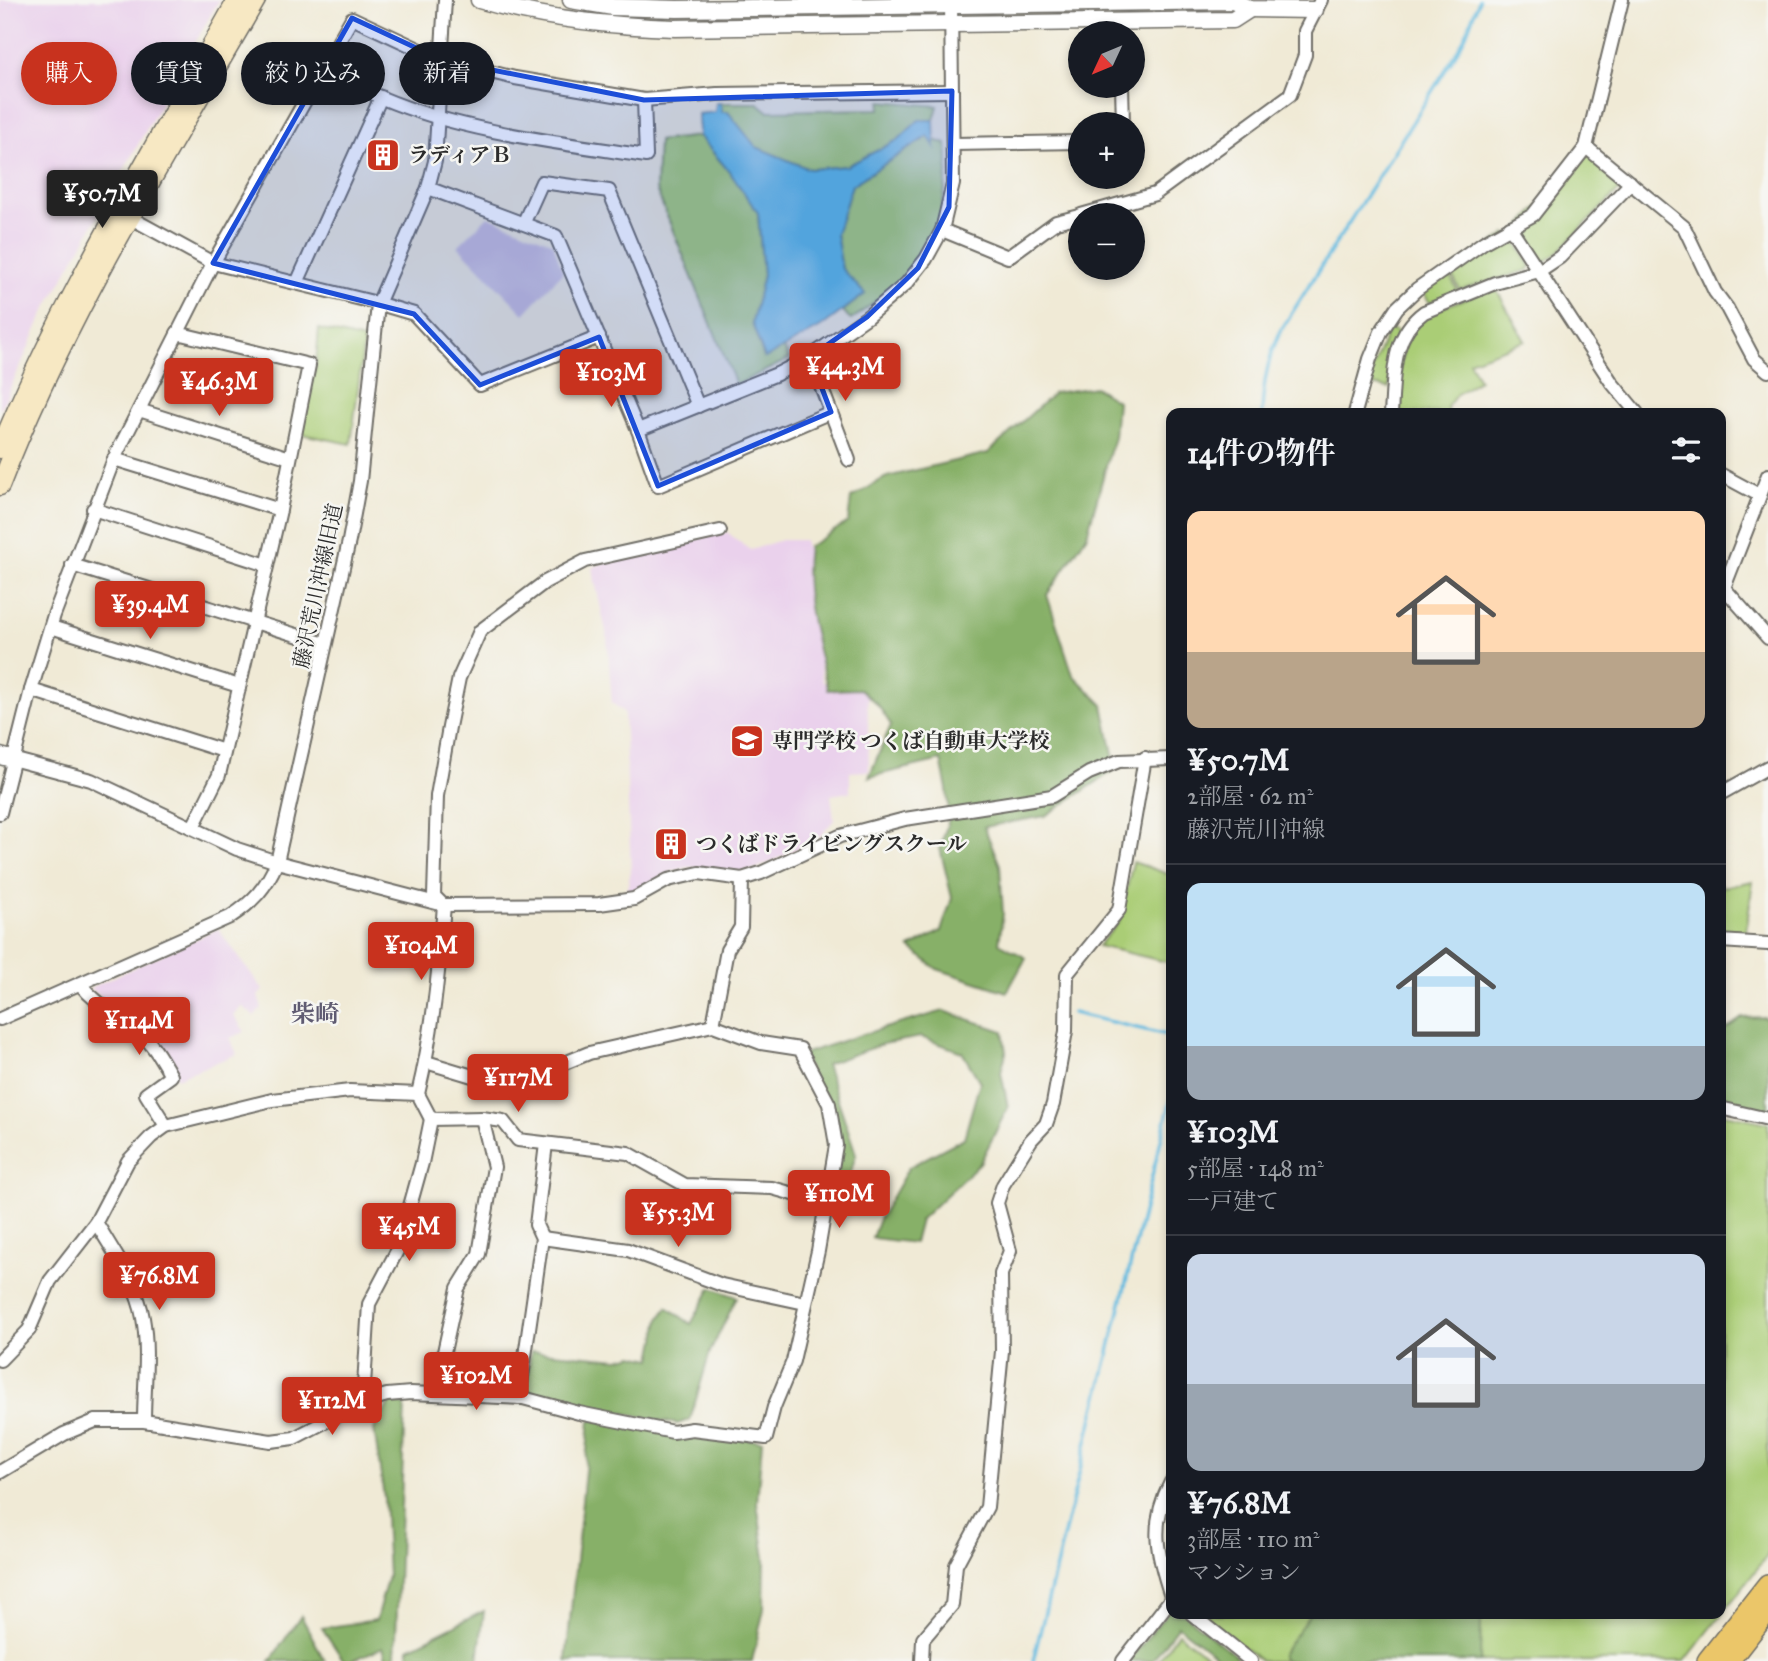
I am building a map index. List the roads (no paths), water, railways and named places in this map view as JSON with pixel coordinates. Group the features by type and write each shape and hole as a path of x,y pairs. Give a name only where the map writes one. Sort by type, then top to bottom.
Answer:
{"main road":[{"path":"0,449 74,292 237,0"},
{"path":"0,486 55,360 131,218 256,0"},
{"path":"1708,1661 1768,1585"},
{"path":"1728,1661 1768,1611"}],"street":[{"name":"藤沢荒川沖線旧道","path":"443,42 445,0"},
{"path":"479,0 532,13 606,26 675,28 951,24 1068,27"},
{"path":"570,0 613,7 677,9 951,2 1233,1 1250,4 1318,5 1305,31 1305,55 1290,95 1155,194 1125,203"},
{"path":"1356,408 1370,359 1381,332 1397,308 1417,289 1484,242 1533,215 1586,147 1622,0"},
{"path":"638,430 810,358 867,317 906,283 926,259 942,230 953,184 951,2"},
{"path":"1145,26 1233,20 1250,4"},
{"path":"339,42 352,18 403,42"},
{"path":"495,73 644,100 717,94 952,91"},
{"path":"385,98 438,116 548,141 646,156 644,100"},
{"path":"0,813 6,757 93,509 114,460 213,263 303,105"},
{"path":"297,283 377,105"},
{"name":"藤沢荒川沖線旧道","path":"0,1019 230,917 262,891 277,862 360,481 378,303 428,188 435,161 439,105"},
{"path":"954,144 1068,142"},
{"path":"1586,147 1684,227 1715,292 1754,359 1768,371"},
{"path":"524,222 542,182 609,191 698,406"},
{"path":"1391,408 1398,348 1404,332 1417,317 1495,283 1539,271 1560,257 1631,183"},
{"path":"428,188 556,236 638,430 658,486 831,412"},
{"path":"131,218 213,263 414,314 480,385 598,337"},
{"path":"942,230 1007,257 1056,222 1068,219"},
{"path":"1510,227 1612,383 1633,408"},
{"path":"177,333 309,365 280,510 252,622 219,775 193,827"},
{"path":"810,358 849,460"},
{"path":"139,410 290,458"},
{"path":"114,460 280,510"},
{"path":"1726,582 1768,475"},
{"path":"1726,477 1759,495"},
{"path":"93,509 267,565"},
{"path":"444,905 434,896 437,796 459,678 480,631 545,582 585,561 720,531"},
{"path":"72,565 325,644"},
{"path":"1726,597 1768,638"},
{"path":"51,627 239,687"},
{"path":"31,690 224,751"},
{"path":"6,757 91,780 237,849 277,862 444,905 599,904 634,899 668,880 699,873 742,879 761,873 840,836 905,819 1052,796 1089,773 1119,761 1166,759"},
{"path":"922,1661 923,1639 952,1605 956,1565 987,1507 1002,1351 1001,1274 1010,1251 997,1203 1003,1185 1031,1140 1046,1124 1053,1104 1066,1031 1067,974 1119,909 1145,758"},
{"path":"1726,791 1768,767"},
{"path":"713,1025 727,950 741,927 742,879"},
{"path":"363,1402 369,1304 398,1249 422,1163 431,1119 418,1094 426,1062 438,978 444,905"},
{"path":"1726,941 1768,944"},
{"path":"80,984 93,1000 135,1028 160,1055 172,1076 146,1094 166,1126"},
{"path":"0,1472 64,1434 94,1420 144,1420 271,1441 295,1438 363,1402 387,1395 435,1393 519,1398 673,1432 692,1429 766,1438 774,1407 793,1361 818,1251 836,1145 829,1104 800,1049 761,1043 713,1025 589,1053 523,1080 489,1081 426,1062"},
{"path":"0,1360 29,1330 50,1281 96,1222 128,1161 166,1126 272,1100 350,1091 418,1094"},
{"path":"1726,1109 1768,1119"},
{"path":"431,1119 482,1118 503,1121 518,1140 628,1153 685,1185 772,1188 826,1203"},
{"path":"435,1393 458,1288 479,1254 492,1179 494,1167 482,1118"},
{"path":"519,1398 542,1238 536,1225 546,1144"},
{"path":"96,1222 117,1255 138,1299 143,1318 144,1420"},
{"path":"542,1238 628,1250 722,1285 806,1303"},
{"path":"1166,1499 1157,1530 1159,1562 1166,1582"},
{"path":"1123,1661 1166,1604"},
{"path":"1198,1619 1251,1661"}],"water":[{"path":"716,103 721,103 722,112 728,112 756,147 809,169 847,166 898,140 919,120 934,120 935,147 928,136 852,185 836,234 842,269 865,294 821,327 765,358 752,323 763,275 758,213 729,171 699,136 698,114 715,112"}],"waterway":[{"path":"1262,408 1267,368 1283,327 1455,55 1479,0"},
{"path":"1073,1013 1166,1035"},
{"path":"1033,1661 1166,1119"}],"place":[{"name":"ラディアＢ","path":"383,155"},
{"name":"専門学校 つくば自動車大学校","path":"747,741"},
{"name":"つくばドライビングスクール","path":"671,844"}],"district":[{"name":"柴崎","path":"315,1014"}]}
